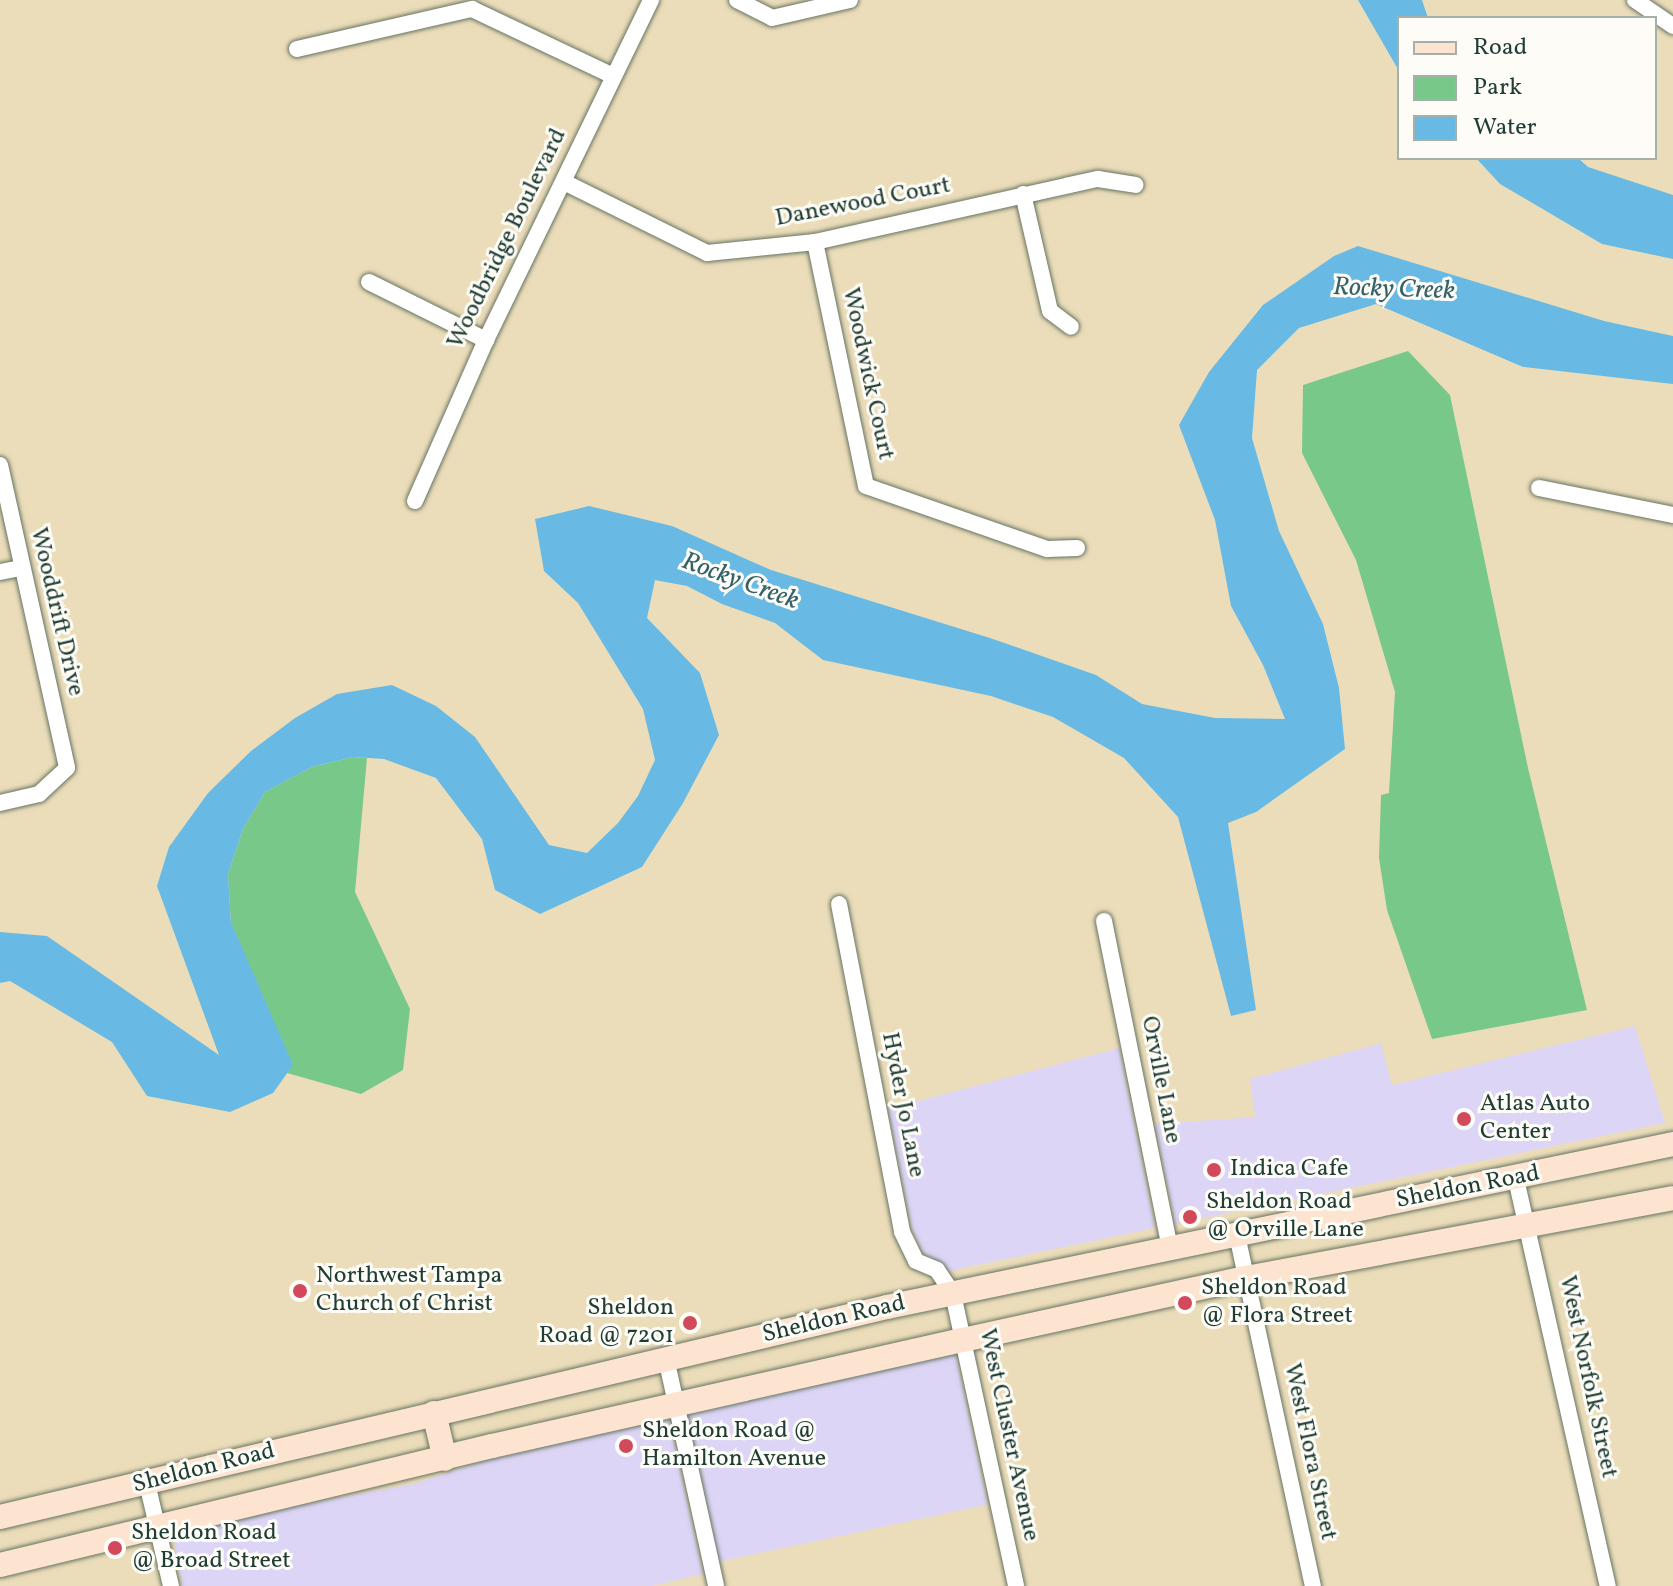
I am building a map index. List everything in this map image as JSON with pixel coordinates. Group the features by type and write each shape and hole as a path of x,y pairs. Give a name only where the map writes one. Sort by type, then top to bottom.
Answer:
{"main road":[{"name":"Sheldon Road","path":"0,1517 666,1358 953,1294 1673,1144"},
{"name":"Sheldon Road","path":"0,1565 963,1340 1246,1278 1529,1228 1673,1198"},
{"path":"434,1413 445,1459"}],"street":[{"name":"Woodbridge Boulevard","path":"415,501 486,340 564,182 611,75 651,0"},
{"path":"737,0 772,18 850,0"},
{"path":"1635,0 1673,26"},
{"path":"297,49 472,9 611,75"},
{"name":"Danewood Court","path":"564,182 707,253 815,242 1098,179 1136,185"},
{"path":"1023,194 1050,311 1071,327"},
{"name":"Woodwick Court","path":"815,242 866,486 1047,549 1077,548"},
{"path":"369,282 486,340"},
{"name":"Wooddrift Drive","path":"0,465 67,768 39,794 0,803"},
{"path":"1539,488 1673,515"},
{"path":"0,572 21,568"},
{"name":"Hyder Jo Lane","path":"839,904 902,1232 916,1261 937,1270 953,1294"},
{"name":"Orville Lane","path":"1104,921 1170,1249"},
{"name":"West Norfolk Street","path":"1516,1179 1608,1586"},
{"name":"West Flora Street","path":"1237,1235 1313,1586"},
{"name":"West Cluster Avenue","path":"953,1294 1016,1586"},
{"path":"666,1358 716,1586"},
{"path":"147,1483 171,1586"}],"shaded area":[{"path":"1635,1026 1665,1123 1175,1224 1155,1124 1255,1117 1250,1079 1381,1043 1392,1085"},
{"path":"1119,1048 1155,1228 949,1271 941,1262 924,1254 912,1229 888,1109"},
{"path":"955,1351 988,1505 719,1562 686,1408"},
{"path":"668,1416 703,1574 652,1586 182,1586 173,1535 284,1508 413,1484 510,1452"}],"green space":[{"path":"1408,351 1450,395 1528,768 1587,1010 1432,1039 1387,910 1379,858 1381,795 1389,793 1395,692 1356,560 1302,453 1303,385"},
{"path":"353,757 367,758 355,892 410,1009 403,1070 361,1094 287,1073 292,1065 231,923 228,874 243,829 265,792 312,767"}],"water":[{"path":"1358,0 1422,0 1427,16 1397,16 1397,68"},
{"path":"1478,160 1580,160 1588,167 1673,195 1673,259 1602,244 1500,184"},
{"name":"Rocky Creek","path":"1358,246 1604,321 1673,336 1673,384 1523,367 1376,304 1299,328 1257,370 1252,438 1279,531 1323,624 1339,688 1345,749 1256,812 1228,823 1256,1010 1231,1016 1178,817 1124,758 1053,717 991,696 823,660 775,623 722,604 687,586 655,580 647,618 700,673 719,735 683,803 642,867 540,914 495,890 482,839 436,778 384,759 353,757 312,767 265,792 243,829 228,874 231,922 293,1065 273,1093 230,1112 147,1096 112,1042 10,981 0,983 0,932 47,936 219,1055 157,886 169,847 208,793 251,751 295,718 337,694 392,685 436,706 475,737 549,845 587,853 618,823 638,796 655,760 643,709 578,603 544,571 535,519 589,506 672,526 771,570 990,638 1096,675 1142,704 1215,718 1285,719 1263,665 1231,606 1215,520 1179,425 1209,372 1263,305 1334,256"}],"place":[{"name":"Atlas Auto Center","path":"1464,1119"},
{"name":"Indica Cafe","path":"1214,1170"},
{"name":"Sheldon Road @ Orville Lane","path":"1190,1217"},
{"name":"Northwest Tampa Church of Christ","path":"300,1291"},
{"name":"Sheldon Road @ Flora Street","path":"1185,1303"},
{"name":"Sheldon Road @ 7201","path":"690,1323"},
{"name":"Sheldon Road @ Hamilton Avenue","path":"626,1446"},
{"name":"Sheldon Road @ Broad Street","path":"115,1548"}]}
